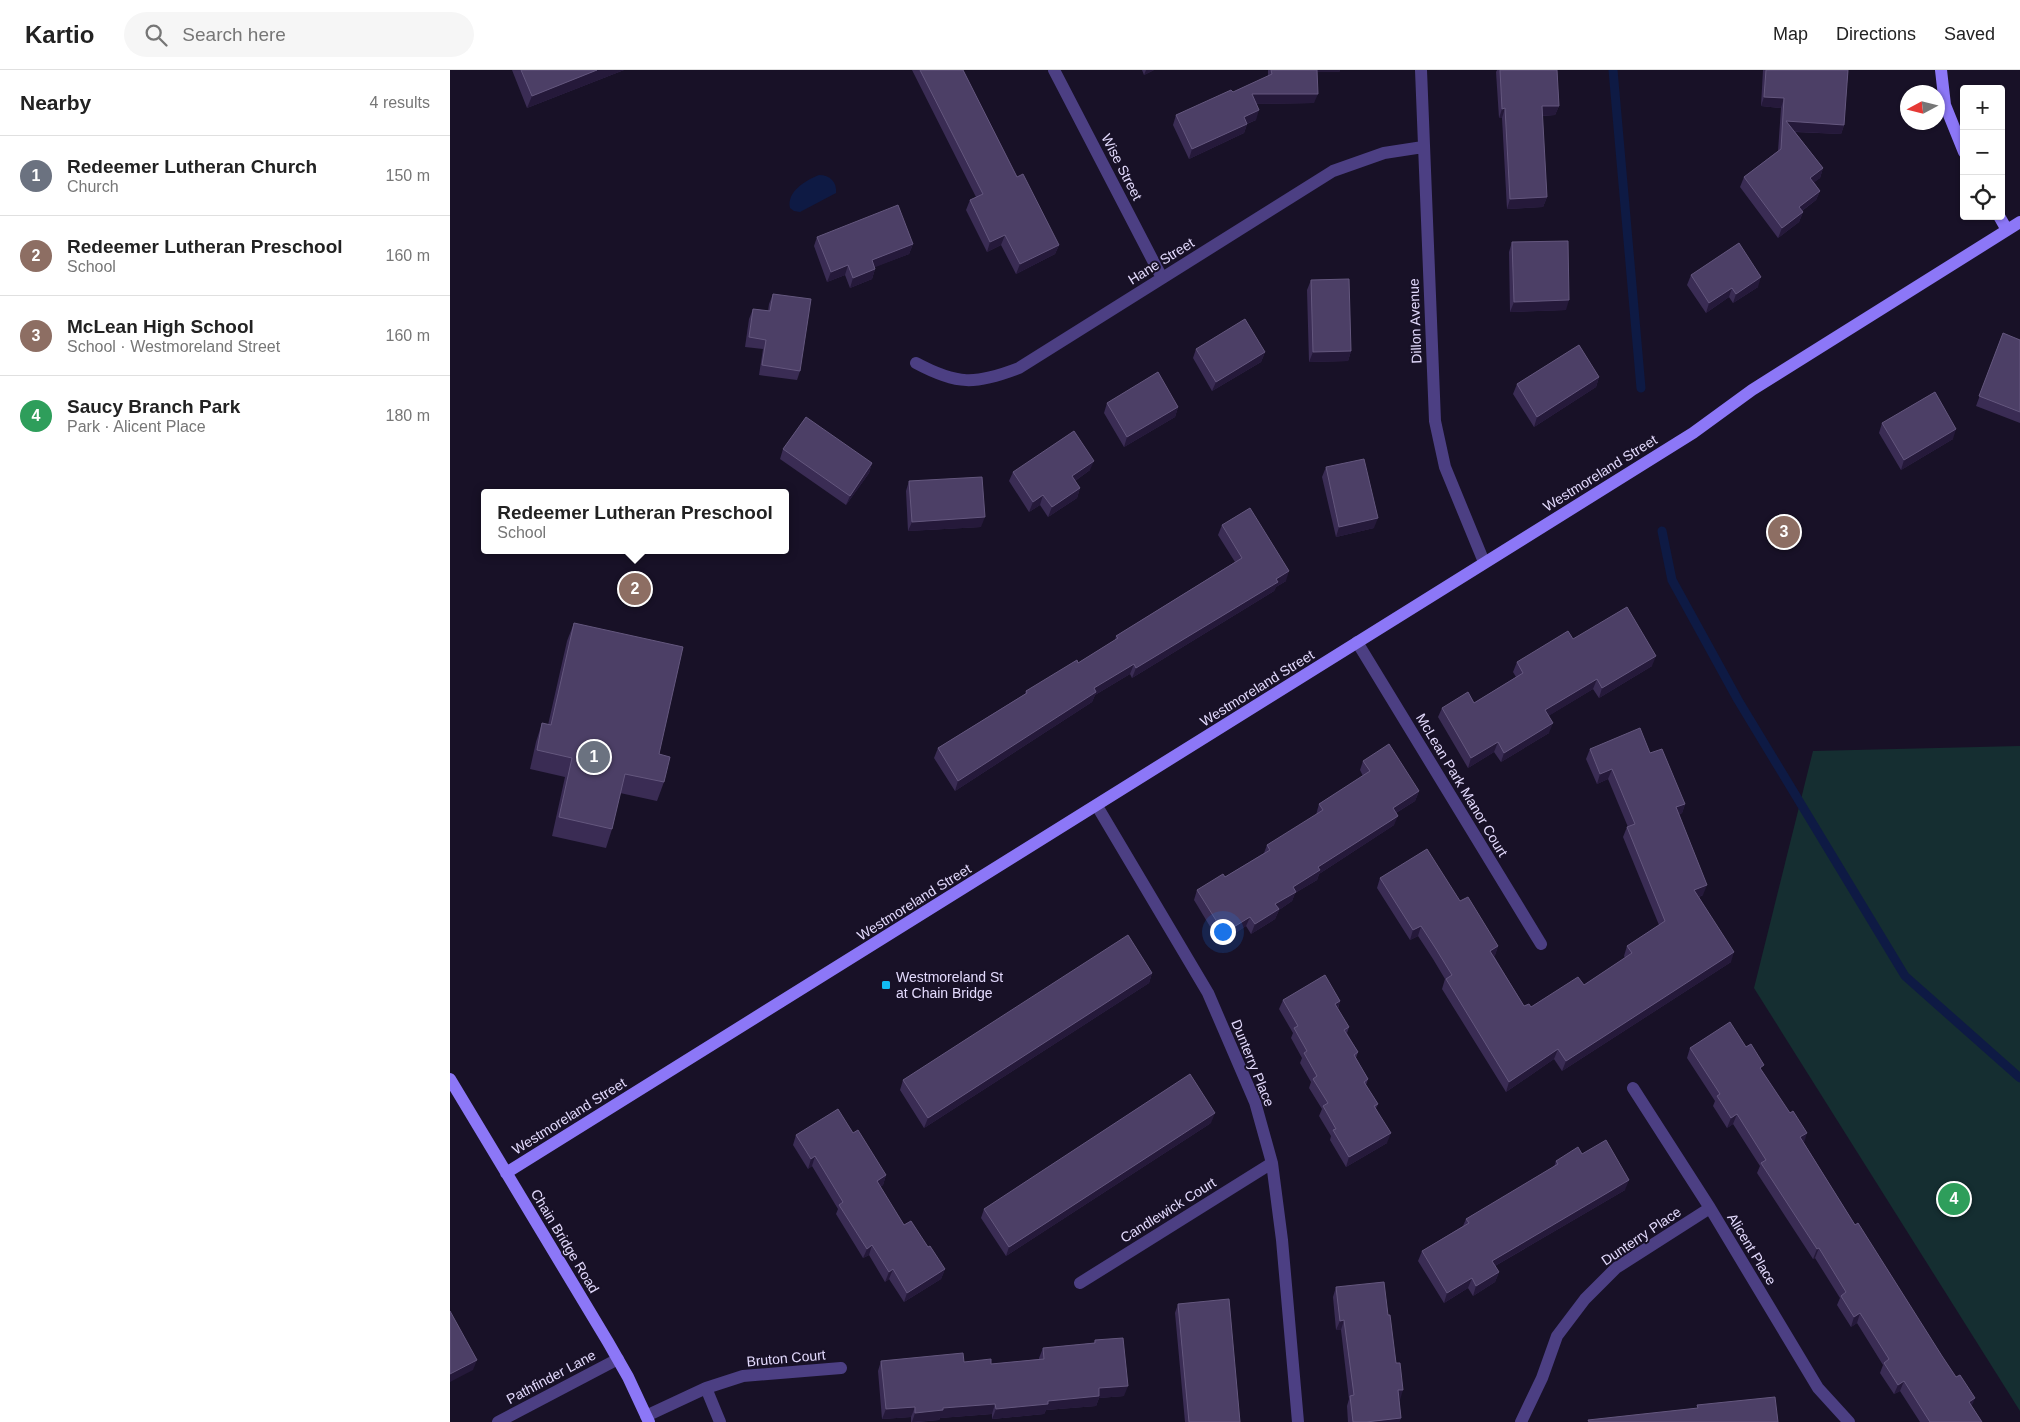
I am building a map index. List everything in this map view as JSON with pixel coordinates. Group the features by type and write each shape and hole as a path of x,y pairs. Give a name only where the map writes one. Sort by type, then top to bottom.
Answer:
{"main road":[{"path":"1941,70 1945,105 1960,142"},
{"path":"2001,220 2007,230"},
{"name":"Westmoreland Street","path":"506,1173 1693,433 1752,390 2020,222"},
{"name":"Chain Bridge Road","path":"450,1079 618,1359 648,1419"}],"street":[{"name":"Wise Street","path":"1054,70 1162,278"},
{"name":"Dillon Avenue","path":"1421,70 1435,421 1445,467 1484,562"},
{"name":"Hane Street","path":"916,363 938,374 966,380 992,378 1019,368 1333,171 1384,153 1423,147"},
{"name":"McLean Park Manor Court","path":"1357,642 1541,944"},
{"name":"Dunterry Place","path":"1097,806 1208,993 1255,1102 1272,1163 1282,1240 1298,1422"},
{"name":"Alicent Place","path":"1633,1088 1710,1208 1818,1388 1849,1422"},
{"name":"Candlewick Court","path":"1080,1284 1272,1163"},
{"name":"Dunterry Place","path":"1521,1422 1542,1378 1557,1336 1585,1299 1616,1268 1710,1208"},
{"name":"Pathfinder Lane","path":"498,1422 618,1359"},
{"name":"Bruton Court","path":"648,1419 706,1388 743,1376 841,1368"},
{"path":"706,1388 720,1422"}],"green space":[{"path":"2020,746 2020,1411 1754,988 1813,751"}],"water":[{"path":"819,175 826,176 834,182 836,193 800,212 790,208 791,197 798,187"}],"building":[{"path":"521,70 597,70 532,96"},
{"path":"920,70 963,70 1017,177 1023,174 1059,245 1020,264 1005,235 990,242 970,200 983,194"},
{"path":"1271,70 1317,70 1318,94 1252,94 1259,110 1244,117 1247,124 1192,149 1176,115 1272,74"},
{"path":"1500,70 1557,70 1559,106 1542,106 1547,197 1510,199 1505,108 1502,109"},
{"path":"1766,70 1848,70 1844,125 1786,121 1823,168 1810,178 1820,191 1799,207 1803,212 1782,228 1744,177 1781,149 1784,98 1764,97"},
{"path":"898,205 913,244 872,260 875,269 853,278 848,265 831,272 817,237"},
{"path":"1568,241 1569,300 1514,302 1512,242"},
{"path":"1739,243 1761,277 1736,294 1732,288 1709,303 1691,275"},
{"path":"1349,279 1351,351 1313,352 1311,280"},
{"path":"773,294 811,299 800,371 762,365 766,340 749,337 753,309 770,311"},
{"path":"1245,319 1265,352 1216,382 1196,349"},
{"path":"2003,333 2020,340 2020,412 1979,396"},
{"path":"1579,345 1599,377 1537,417 1517,384"},
{"path":"1158,372 1178,407 1127,437 1107,403"},
{"path":"1935,392 1956,429 1904,460 1882,423"},
{"path":"806,417 872,463 850,496 783,449"},
{"path":"1074,431 1094,461 1072,476 1080,488 1052,507 1043,495 1033,502 1013,472"},
{"path":"1364,459 1378,518 1339,527 1326,467"},
{"path":"982,477 985,517 912,522 909,481"},
{"path":"1250,508 1289,571 1276,579 1278,582 1136,668 1134,664 1094,688 1096,692 958,781 938,748 1027,693 1026,691 1077,660 1078,663 1118,638 1116,636 1242,558 1222,525"},
{"path":"1627,607 1656,656 1602,688 1597,679 1545,710 1553,723 1504,753 1498,742 1471,758 1442,708 1468,692 1474,703 1523,673 1517,662 1568,631 1573,639"},
{"path":"574,623 683,647 659,754 670,757 664,782 625,774 612,829 559,817 572,758 537,750 542,723 551,725"},
{"path":"1640,728 1650,753 1662,749 1685,804 1676,807 1707,885 1694,890 1734,952 1566,1061 1558,1049 1509,1082 1446,979 1452,975 1436,949 1421,926 1413,930 1380,878 1427,849 1460,901 1468,897 1498,946 1490,951 1524,1006 1529,1004 1531,1007 1578,977 1584,985 1632,953 1627,946 1665,921 1627,827 1635,824 1612,769 1600,774 1590,749"},
{"path":"1389,744 1419,791 1393,808 1398,816 1318,867 1320,870 1293,887 1296,892 1275,904 1279,909 1255,924 1250,917 1224,933 1197,890 1223,874 1225,877 1270,850 1267,845 1323,810 1319,804 1370,771 1363,761"},
{"path":"1128,935 1152,973 928,1118 903,1080"},
{"path":"1325,975 1340,1001 1335,1004 1349,1027 1344,1030 1358,1052 1354,1055 1368,1079 1364,1082 1378,1104 1374,1106 1391,1133 1349,1157 1333,1130 1336,1129 1323,1106 1328,1103 1313,1079 1317,1076 1304,1053 1307,1051 1294,1028 1298,1026 1283,1000"},
{"path":"1730,1022 1746,1047 1751,1044 1764,1065 1760,1068 1790,1113 1793,1111 1807,1133 1800,1137 1855,1225 1858,1223 1956,1377 1960,1375 1975,1398 1969,1402 1982,1422 1930,1422 1904,1381 1898,1385 1884,1363 1889,1359 1860,1313 1854,1317 1841,1296 1846,1292 1819,1248 1817,1249 1761,1163 1766,1160 1737,1114 1731,1118 1717,1096 1720,1094 1690,1048"},
{"path":"1190,1074 1215,1113 1009,1247 984,1209"},
{"path":"838,1109 853,1133 858,1130 886,1175 877,1181 904,1225 911,1221 945,1269 907,1293 893,1269 889,1272 872,1245 867,1249 839,1205 843,1202 815,1156 811,1159 796,1135"},
{"path":"1606,1140 1629,1180 1492,1261 1499,1272 1476,1286 1472,1278 1447,1293 1422,1251 1469,1223 1466,1219 1558,1164 1556,1161 1578,1147 1582,1154"},
{"path":"1384,1282 1396,1363 1400,1363 1403,1390 1398,1390 1401,1418 1353,1422 1350,1396 1354,1395 1344,1320 1340,1321 1336,1287"},
{"path":"1229,1299 1240,1422 1189,1422 1178,1304"},
{"path":"450,1311 477,1360 450,1374"},
{"path":"1123,1338 1128,1386 1099,1388 1099,1396 1048,1401 1048,1404 996,1409 995,1404 943,1408 943,1410 915,1413 915,1407 886,1409 881,1361 963,1353 964,1362 991,1359 991,1364 1044,1359 1043,1348"},
{"path":"1775,1397 1778,1422 1589,1422 1588,1420 1698,1408 1697,1405"}],"waterway":[{"path":"1613,70 1641,388"},
{"path":"1662,531 1672,580 1738,700 1905,976 2020,1078"}],"place":[{"name":"McLean High School","path":"1784,532"},
{"name":"Redeemer Lutheran Preschool","path":"635,589"},
{"name":"Redeemer Lutheran Church","path":"594,757"},
{"name":"Westmoreland St at Chain Bridge","path":"886,985"},
{"name":"Saucy Branch Park","path":"1954,1199"}]}
